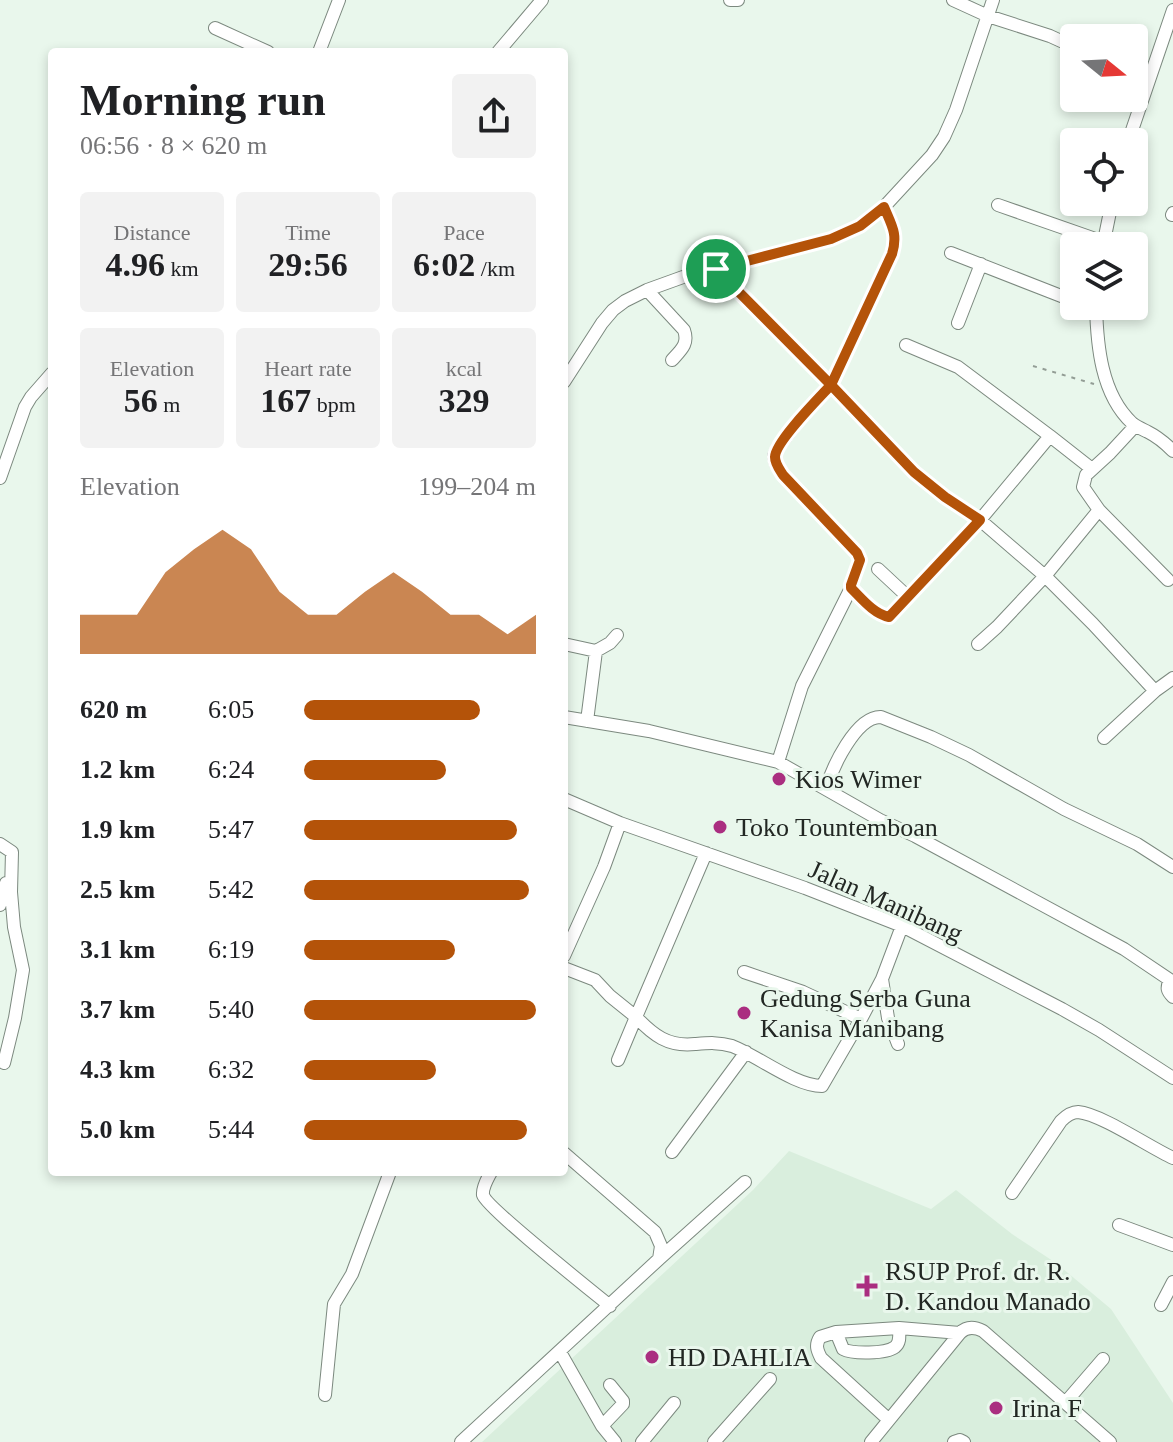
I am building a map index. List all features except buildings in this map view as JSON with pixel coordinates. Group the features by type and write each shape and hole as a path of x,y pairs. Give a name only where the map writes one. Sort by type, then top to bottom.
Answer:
{"street":[{"path":"321,48 339,0"},
{"path":"501,48 542,0"},
{"path":"730,0 738,0"},
{"path":"953,0 988,16 1060,41"},
{"path":"568,376 607,316 625,301 683,277 831,239 860,226 884,207 932,155 944,137 993,0"},
{"path":"1133,128 1173,10"},
{"path":"215,28 259,48"},
{"path":"998,205 1071,232"},
{"path":"778,762 802,686 851,588 860,560 857,553 783,475 774,456 798,421 831,385 892,254 895,232 884,207"},
{"path":"951,253 1060,295"},
{"path":"958,323 981,264"},
{"path":"716,269 914,472 980,520 1045,576 1155,691"},
{"path":"647,290 684,330 686,343 672,360"},
{"path":"1095,320 1109,388 1121,411 1135,426 1163,441 1173,451"},
{"path":"906,345 958,367 1092,469"},
{"path":"0,478 25,407 48,378"},
{"path":"1135,426 1086,475 1083,487 1099,510 1168,580"},
{"path":"851,588 874,610 889,617 980,520 1050,436"},
{"path":"978,644 1045,576 1099,510"},
{"path":"878,569 908,597"},
{"path":"568,645 596,651 617,635"},
{"path":"587,721 596,651"},
{"path":"1104,738 1173,678"},
{"path":"826,789 835,764 858,730 873,717 881,717 969,755 1077,816 1137,844 1173,867"},
{"path":"568,718 661,734 778,762 1124,949 1172,978 1167,986 1173,997"},
{"name":"Jalan Manibang","path":"568,801 620,823 805,888 902,926 1062,1009 1173,1078"},
{"path":"568,947 620,823"},
{"path":"0,844 12,852 14,927 23,970 4,1063"},
{"path":"618,1060 706,853"},
{"path":"0,905 13,861"},
{"path":"568,970 595,980 662,1040 690,1045 721,1043 746,1052 805,1083 822,1086 882,979 902,926"},
{"path":"744,972 803,992 861,1019"},
{"path":"882,979 888,1018 898,1044"},
{"path":"672,1152 746,1052"},
{"path":"1012,1193 1061,1121 1068,1114 1077,1112 1100,1119 1173,1158"},
{"path":"568,1156 655,1232 661,1246 659,1259"},
{"path":"325,1395 334,1304 352,1274 389,1176"},
{"path":"489,1176 483,1194 486,1201 610,1306"},
{"path":"461,1442 745,1182"},
{"path":"1119,1225 1173,1245"},
{"path":"1161,1305 1173,1282"},
{"path":"875,1441 889,1420 968,1327 983,1331 1110,1442"},
{"path":"836,1332 843,1349 849,1352 885,1351 899,1341 899,1328"},
{"path":"889,1420 821,1358 816,1343 820,1337 836,1332 899,1328 960,1333"},
{"path":"560,1352 602,1426 615,1442"},
{"path":"1065,1403 1103,1359"},
{"path":"714,1442 770,1379"},
{"path":"602,1426 623,1404 610,1385"},
{"path":"642,1442 674,1403"},
{"path":"954,1442 964,1442"}],"path":[{"path":"1033,366 1109,388"}],"shaded area":[{"name":"RSUP Prof. dr. R. D. Kandou Manado","path":"789,1151 931,1209 956,1190 1012,1234 1056,1263 1111,1309 1173,1403 1173,1442 482,1442 753,1190"}],"place":[{"name":"Kios Wimer","path":"779,779"},
{"name":"Toko Tountemboan","path":"720,827"},
{"name":"Gedung Serba Guna Kanisa Manibang","path":"744,1013"},
{"name":"RSUP Prof. dr. R. D. Kandou Manado","path":"867,1286"},
{"name":"HD DAHLIA","path":"652,1357"},
{"name":"Irina F","path":"996,1408"}],"route":[{"path":"716,269 831,239 860,226 884,207 896,242 831,385 914,472 980,520 889,617 874,610 851,588 860,560 857,553 783,475 774,456 798,421 831,385 716,269"}]}
